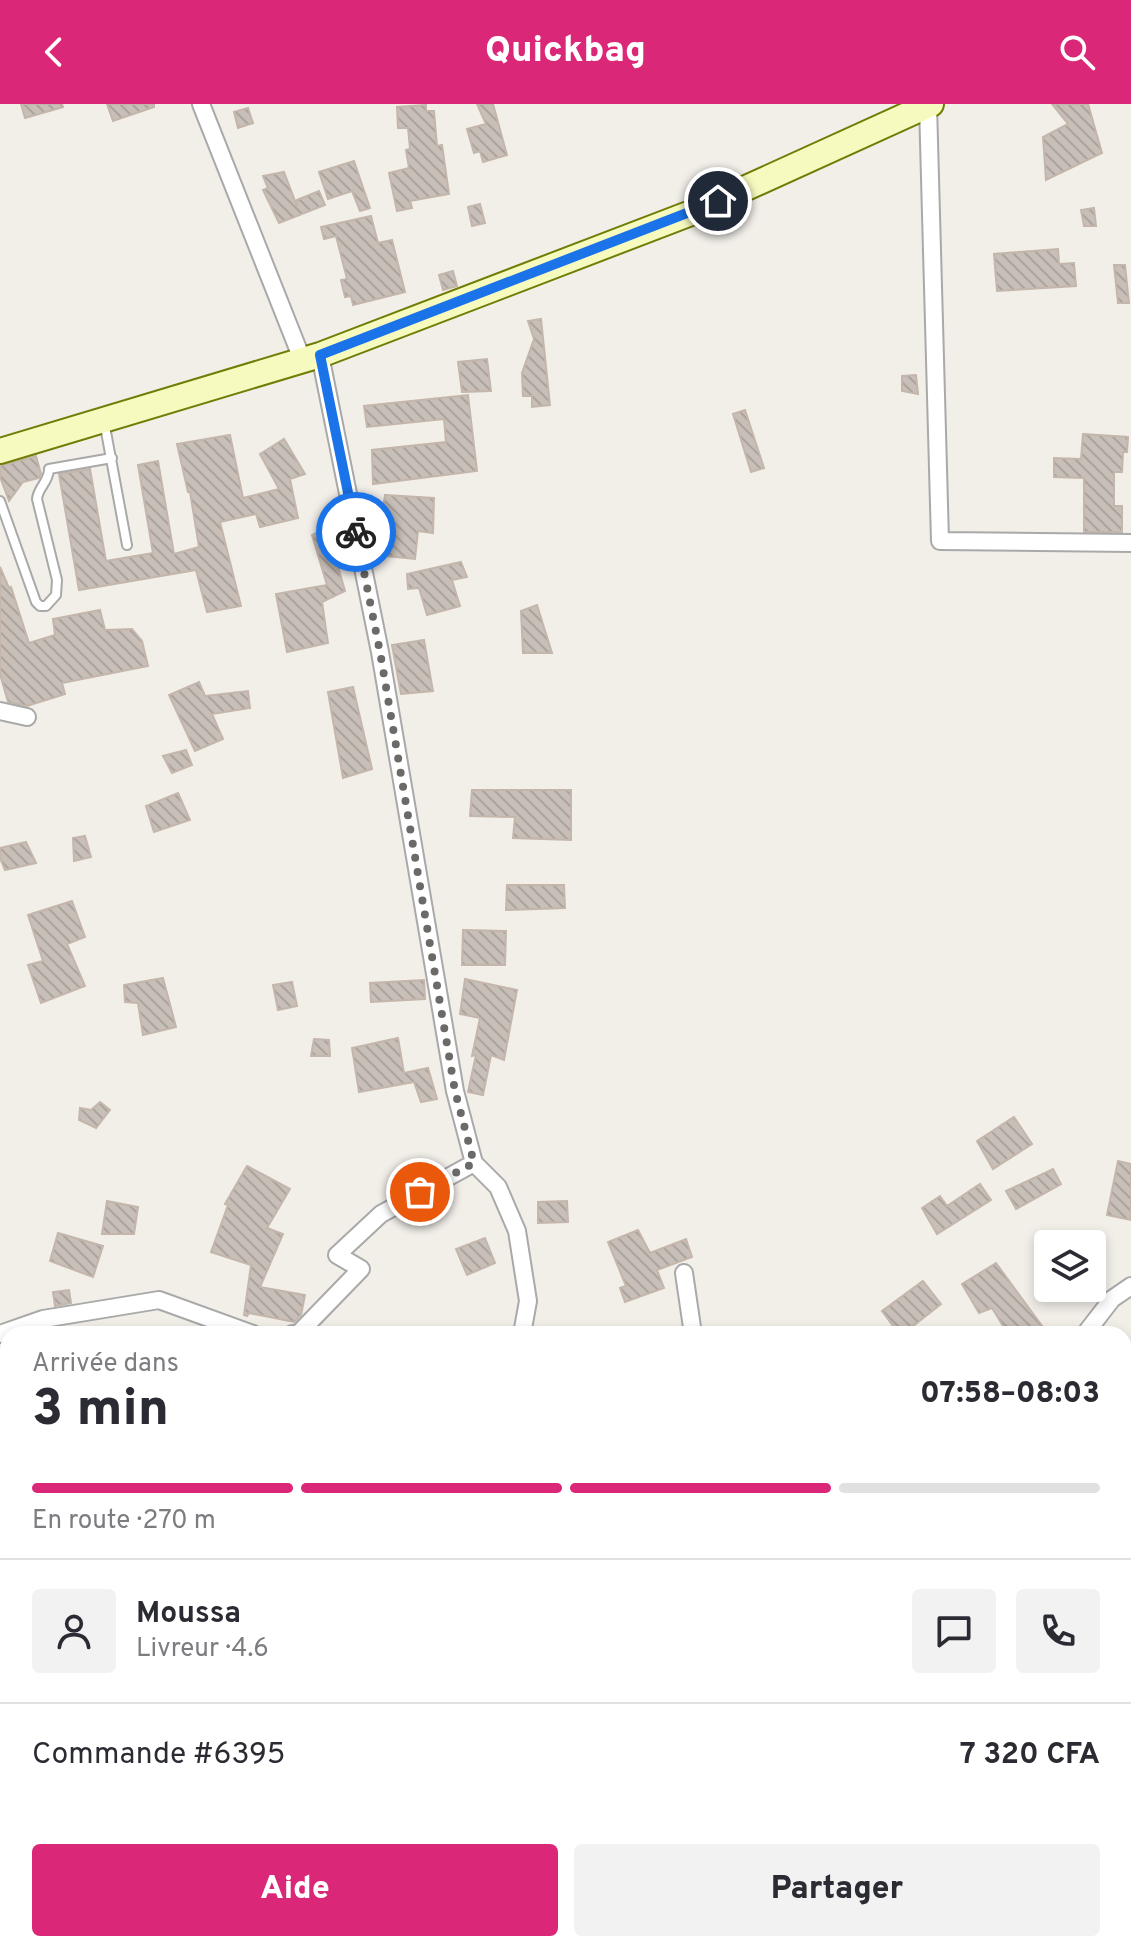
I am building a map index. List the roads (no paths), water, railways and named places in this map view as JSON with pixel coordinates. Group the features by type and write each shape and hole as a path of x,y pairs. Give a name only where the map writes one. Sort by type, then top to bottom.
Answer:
{"main road":[{"path":"0,451 311,357 691,213 930,105"}],"street":[{"path":"201,104 311,357 380,652 455,1091 474,1163 498,1187 517,1231 528,1301 523,1326"},
{"path":"930,105 940,541 1131,543"},
{"path":"0,711 27,717"},
{"path":"306,1326 361,1269 337,1255 348,1244 381,1214 474,1163"},
{"path":"684,1273 692,1326"},
{"path":"1091,1326 1112,1299 1131,1286"},
{"path":"23,1326 43,1319 159,1300 231,1326"}],"lane":[{"path":"104,420 127,545"},
{"path":"0,501 36,602 46,606 56,595 57,580 37,499 38,490 46,483 49,469 112,458"}]}
